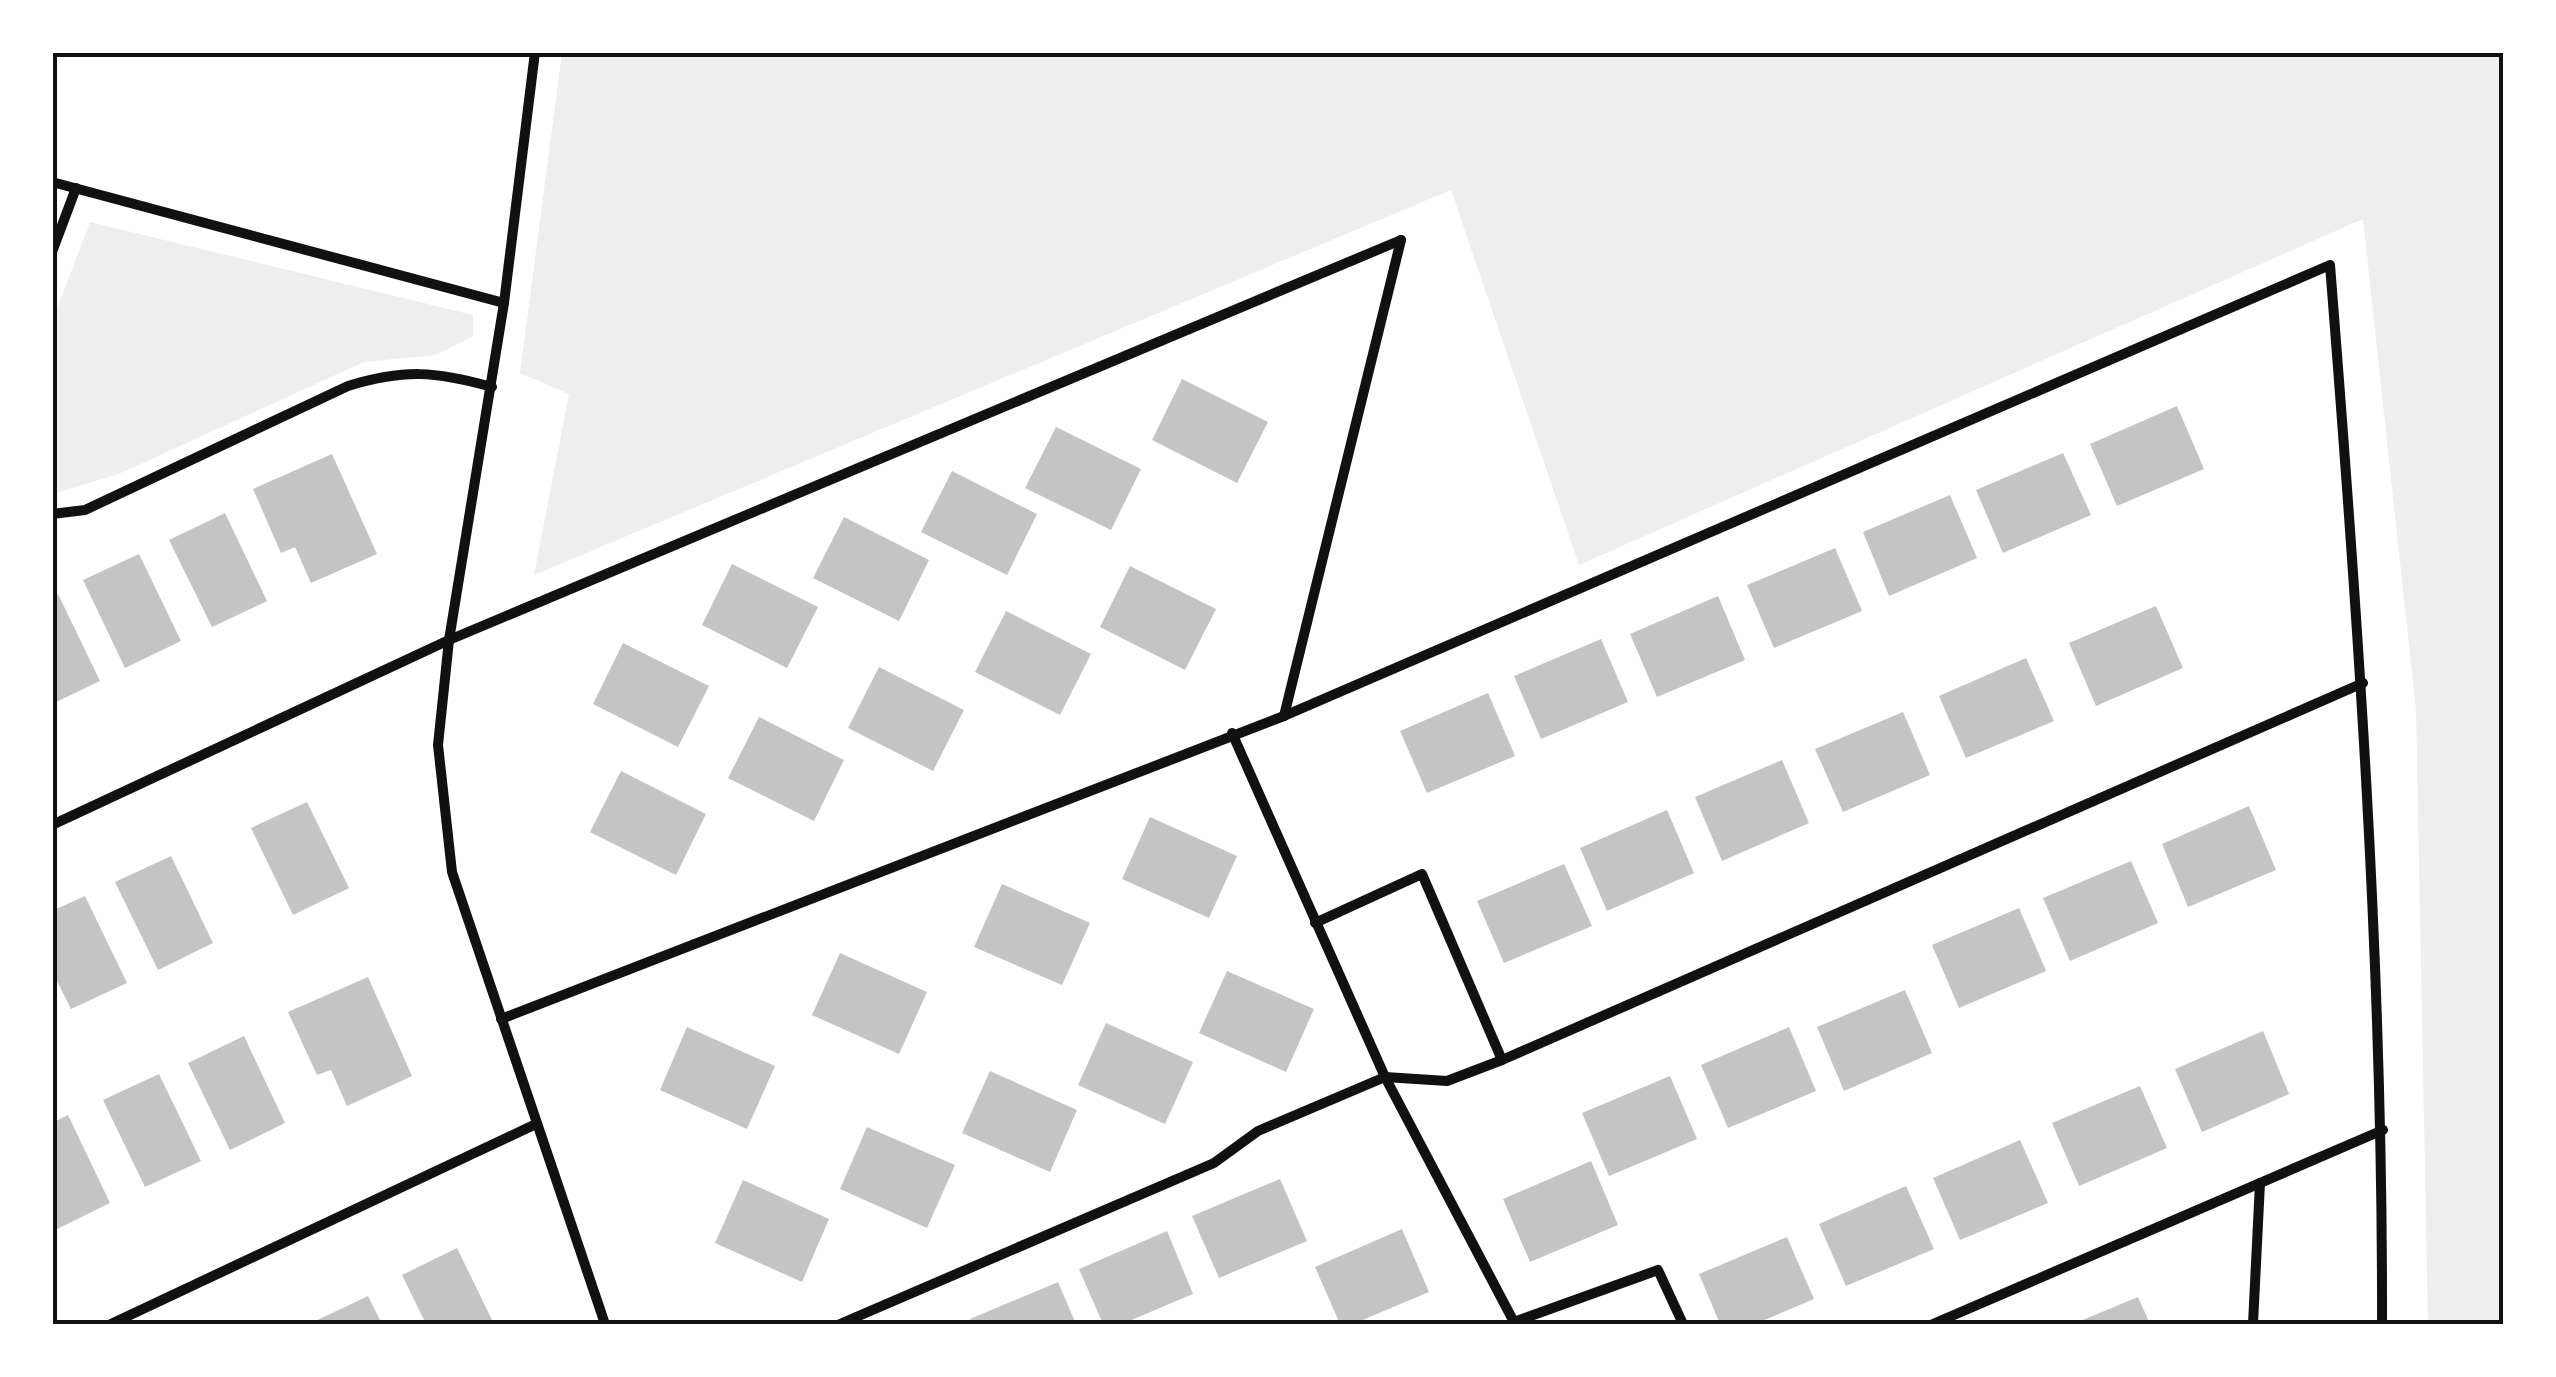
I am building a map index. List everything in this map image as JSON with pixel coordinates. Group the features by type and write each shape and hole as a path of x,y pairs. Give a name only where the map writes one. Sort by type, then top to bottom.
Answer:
{"street":[{"path":"535,52 504,303 449,640 438,745 452,872 605,1324"},
{"path":"52,182 504,303"},
{"path":"52,252 76,188"},
{"path":"52,825 449,640 1402,240 1284,716"},
{"path":"501,1019 1284,716 2330,266 2363,683 2383,1130 2382,1324"},
{"path":"52,514 84,510 348,386 392,372 444,374 492,387"},
{"path":"840,1324 1214,1162 1258,1130 1384,1077 1447,1081 1502,1060 2363,683"},
{"path":"1232,733 1384,1077 1515,1323 1658,1270 1683,1324"},
{"path":"1315,922 1422,874 1502,1060"},
{"path":"110,1324 536,1124"},
{"path":"1933,1324 2383,1130"},
{"path":"2253,1324 2260,1183"}],"shaded area":[{"path":"562,53 2503,53 2503,1324 2428,1324 2416,710 2363,219 1579,565 1451,190 534,575 569,394 520,373"},
{"path":"90,222 473,315 473,336 436,355 364,362 121,473 53,494 53,319"}],"building":[{"path":"1182,379 1268,422 1237,483 1152,440"},
{"path":"2177,406 2204,469 2117,506 2090,444"},
{"path":"1056,427 1141,469 1111,530 1025,488"},
{"path":"2063,453 2091,515 2003,553 1976,490"},
{"path":"332,454 377,554 311,583 295,547 281,553 253,489"},
{"path":"952,471 1037,514 1007,575 921,532"},
{"path":"1950,495 1977,558 1889,596 1863,532"},
{"path":"225,513 267,601 212,627 169,540"},
{"path":"844,517 929,560 899,621 813,578"},
{"path":"1835,548 1862,611 1774,648 1747,585"},
{"path":"139,554 181,641 125,668 83,580"},
{"path":"732,564 818,607 787,668 702,625"},
{"path":"1130,566 1216,609 1185,670 1100,627"},
{"path":"58,594 100,681 52,704 52,597"},
{"path":"1718,596 1745,660 1657,697 1630,634"},
{"path":"2156,606 2183,668 2096,706 2069,643"},
{"path":"1006,611 1091,654 1060,715 975,672"},
{"path":"1601,639 1628,702 1541,739 1514,676"},
{"path":"623,643 709,686 678,747 593,704"},
{"path":"2026,658 2054,721 1966,758 1939,696"},
{"path":"879,667 964,710 933,771 848,728"},
{"path":"1488,693 1515,756 1427,793 1400,731"},
{"path":"1903,712 1930,775 1843,812 1815,749"},
{"path":"759,717 844,760 814,821 728,778"},
{"path":"1782,760 1809,823 1722,861 1695,797"},
{"path":"621,771 706,814 676,875 590,832"},
{"path":"307,802 349,888 293,915 251,828"},
{"path":"2249,806 2276,870 2188,907 2162,844"},
{"path":"1667,810 1694,873 1607,911 1580,848"},
{"path":"1150,817 1237,856 1209,918 1122,879"},
{"path":"171,856 213,943 158,970 115,882"},
{"path":"2131,861 2158,923 2070,961 2043,898"},
{"path":"1564,864 1592,926 1504,963 1477,901"},
{"path":"1002,884 1090,923 1062,985 974,947"},
{"path":"85,896 127,983 71,1009 52,971 52,911"},
{"path":"2019,908 2046,971 1959,1008 1932,945"},
{"path":"840,953 927,992 899,1054 812,1015"},
{"path":"1227,971 1314,1009 1286,1072 1199,1033"},
{"path":"368,977 412,1076 347,1106 331,1070 317,1075 288,1012"},
{"path":"1905,990 1932,1053 1844,1091 1817,1027"},
{"path":"1106,1023 1193,1062 1165,1124 1078,1085"},
{"path":"687,1027 775,1066 747,1129 660,1090"},
{"path":"1789,1027 1816,1091 1728,1128 1701,1065"},
{"path":"2263,1031 2289,1094 2202,1132 2175,1069"},
{"path":"244,1036 285,1123 230,1150 188,1063"},
{"path":"990,1071 1077,1110 1050,1172 962,1133"},
{"path":"159,1074 201,1161 145,1187 103,1100"},
{"path":"1670,1076 1697,1139 1609,1176 1582,1113"},
{"path":"2140,1086 2167,1148 2079,1186 2052,1123"},
{"path":"68,1115 110,1203 55,1230 52,1123"},
{"path":"867,1127 955,1165 927,1228 840,1189"},
{"path":"2020,1140 2048,1203 1960,1240 1933,1178"},
{"path":"1591,1161 1618,1225 1530,1262 1503,1199"},
{"path":"1280,1179 1307,1241 1219,1278 1192,1216"},
{"path":"743,1180 829,1219 802,1282 715,1243"},
{"path":"1906,1186 1934,1249 1846,1286 1819,1224"},
{"path":"1402,1229 1429,1292 1353,1324 1340,1324 1315,1267"},
{"path":"1167,1231 1193,1294 1122,1324 1103,1324 1079,1269"},
{"path":"1787,1237 1814,1299 1755,1324 1720,1324 1699,1274"},
{"path":"457,1248 494,1324 426,1324 402,1275"},
{"path":"1058,1282 1076,1324 973,1324 970,1319"},
{"path":"368,1296 382,1324 309,1324"},
{"path":"2138,1297 2150,1324 2073,1324"}]}
